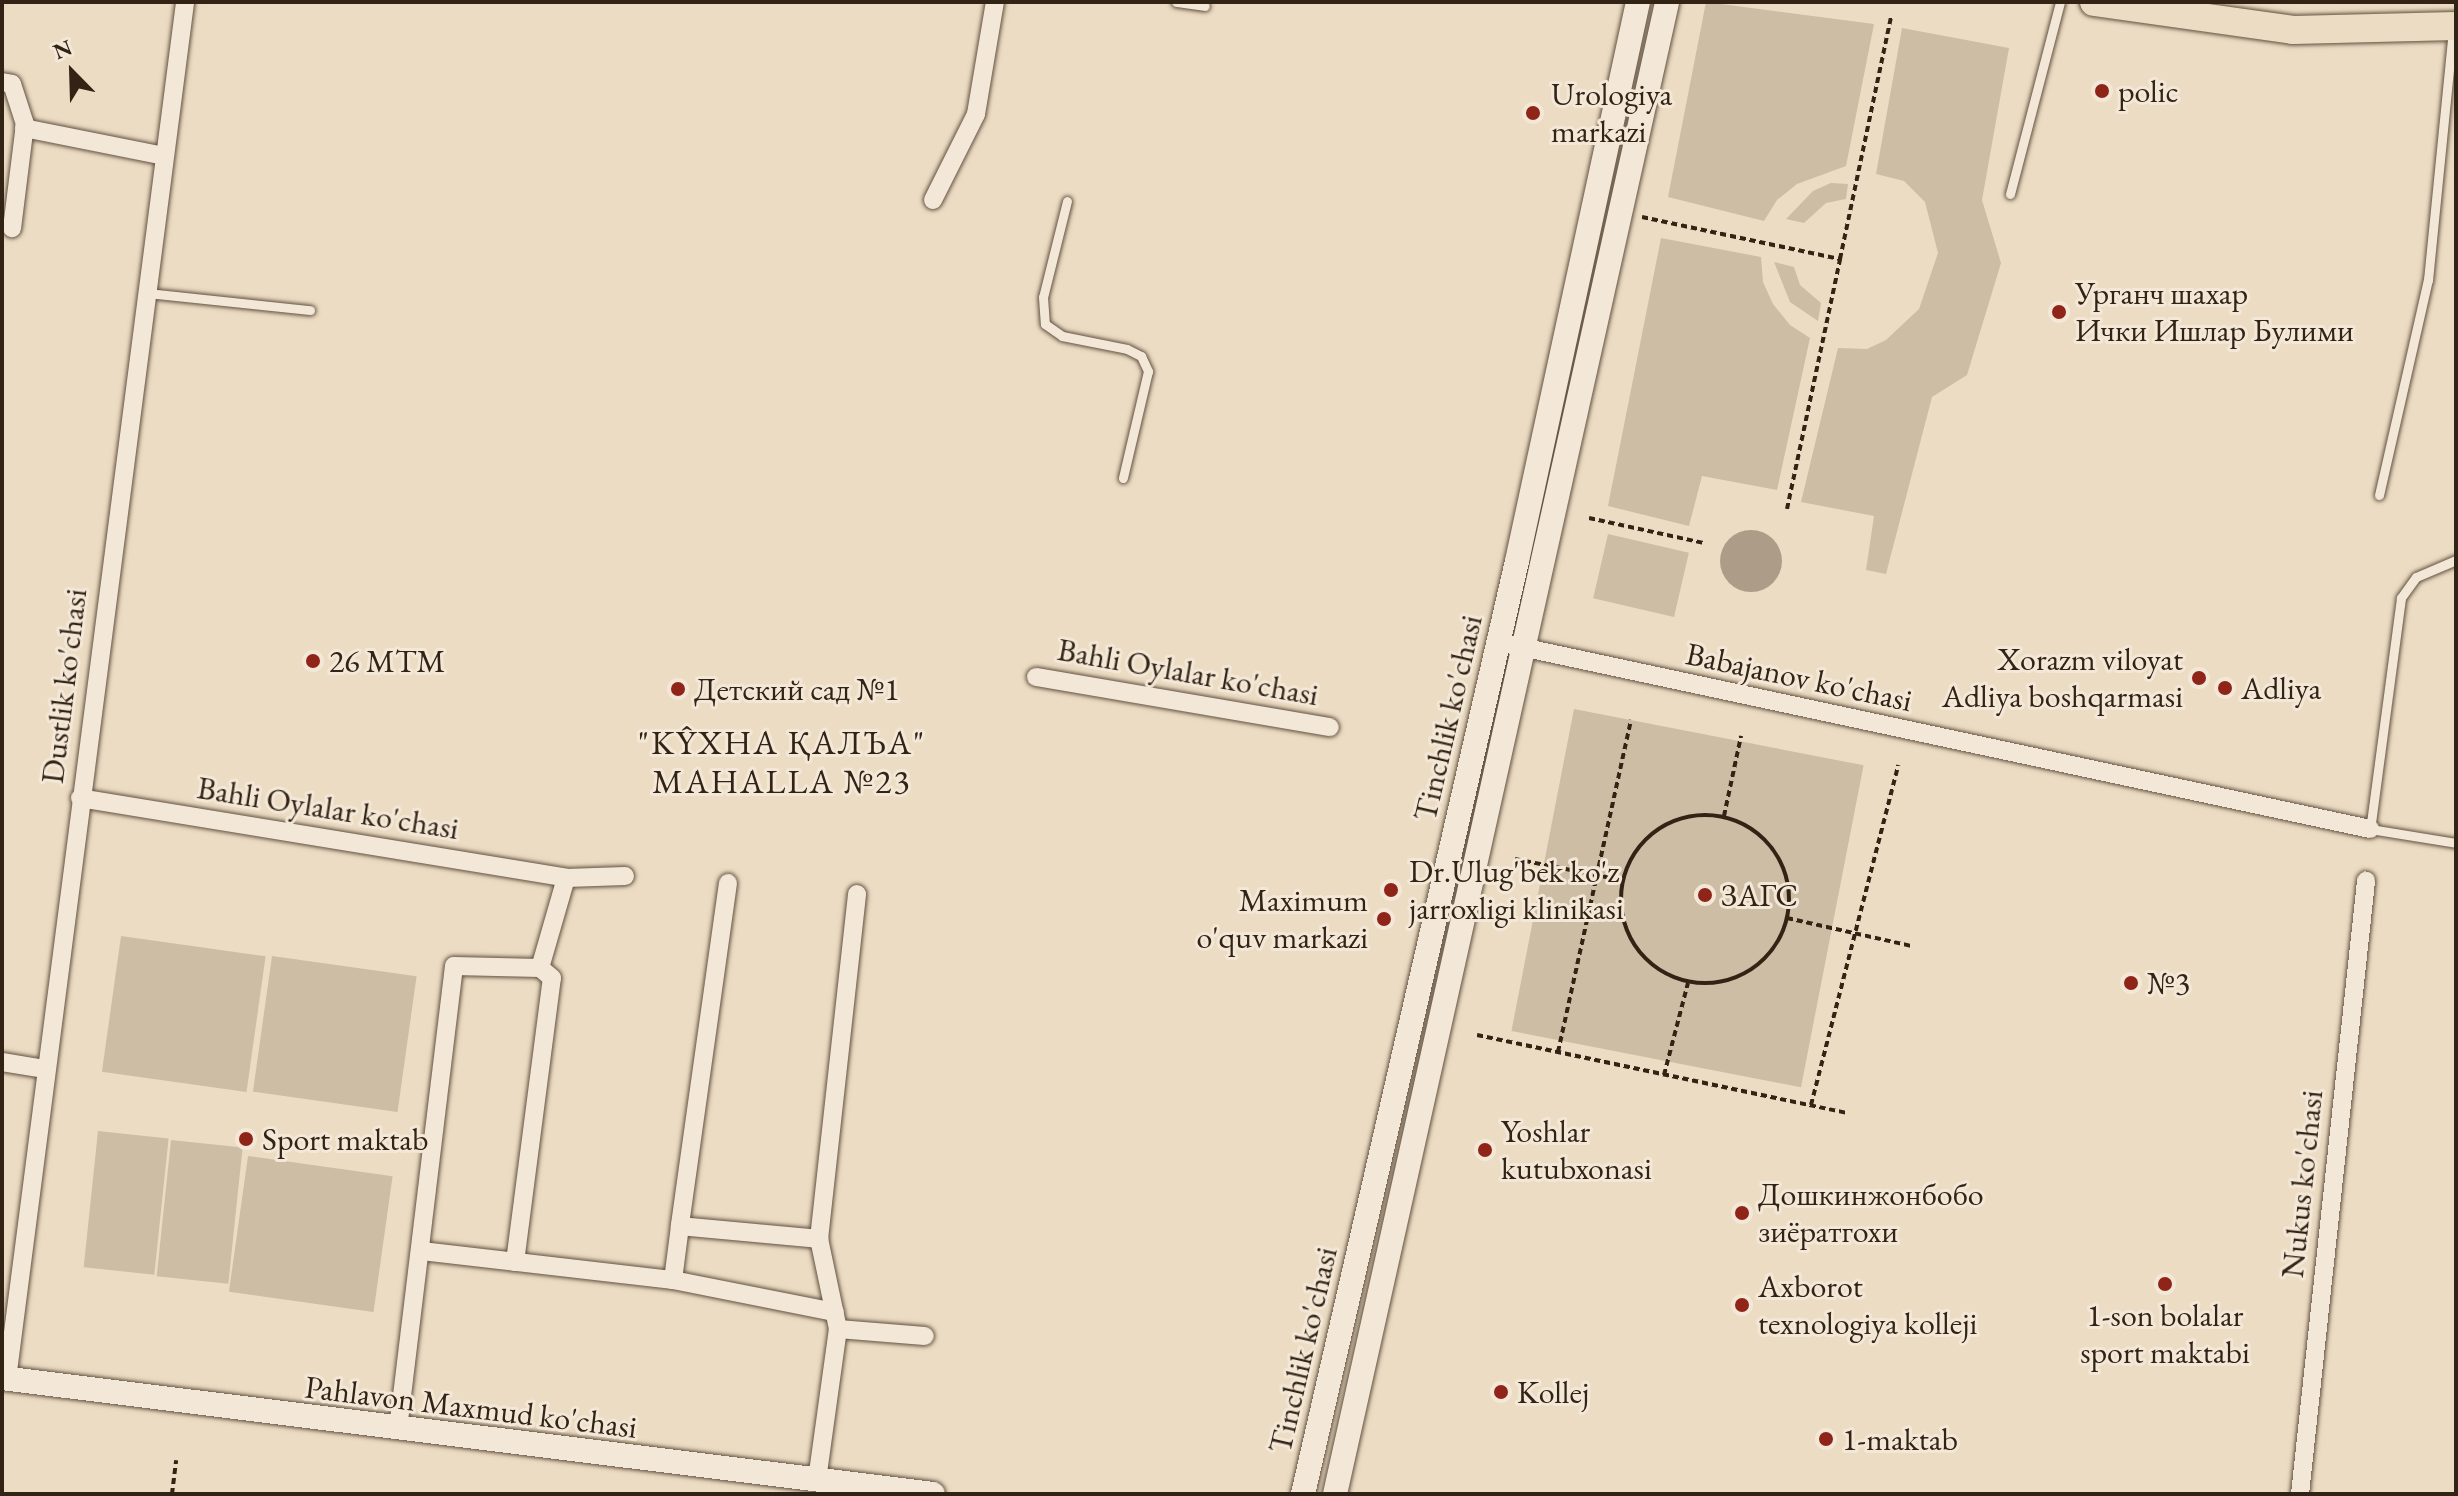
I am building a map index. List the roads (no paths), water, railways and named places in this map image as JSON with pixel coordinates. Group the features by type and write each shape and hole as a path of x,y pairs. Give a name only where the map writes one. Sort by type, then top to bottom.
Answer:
{"main road":[{"name":"Tinchlik ko'chasi","path":"1335,1494 1510,645 1638,2"},
{"name":"Tinchlik ko'chasi","path":"1303,1494 1510,645 1620,214 1667,2"},
{"path":"2094,2 2293,30 2454,26"},
{"name":"Pahlavon Maxmud ko'chasi","path":"4,1378 398,1430 933,1494"}],"street":[{"name":"Dustlik ko'chasi","path":"4,1378 185,2"},
{"path":"933,200 976,114 995,2"},
{"path":"2,82 12,84 24,128 12,228"},
{"path":"24,128 164,156"},
{"name":"Babajanov ko'chasi","path":"1510,645 2370,829"},
{"name":"Bahli Oylalar ko'chasi","path":"1036,677 1330,727"},
{"name":"Bahli Oylalar ko'chasi","path":"80,798 566,878 625,876"},
{"path":"540,968 566,878"},
{"name":"Nukus ko'chasi","path":"2300,1494 2366,881"},
{"path":"673,1280 728,883"},
{"path":"817,1480 836,1320 819,1239 857,894"},
{"path":"398,1430 406,1334 422,1251 454,966 540,968 552,978 515,1262"},
{"path":"2,1062 45,1069"},
{"path":"680,1226 819,1239"},
{"path":"422,1251 673,1280 836,1320 925,1336"}],"lane":[{"path":"1176,2 1205,6"},
{"path":"2010,194 2060,2"},
{"path":"2379,495 2428,280 2454,26"},
{"path":"1067,201 1043,297 1045,324 1062,336 1127,349 1141,356 1148,371 1123,478"},
{"path":"146,293 310,310"},
{"path":"2456,560 2416,577 2401,598 2370,829 2456,843"}],"place":[{"name":"polic","path":"2102,91"},
{"name":"Urologiya markazi","path":"1533,113"},
{"name":"Урганч шахар Ички Ишлар Булими","path":"2059,312"},
{"name":"26 MTM","path":"313,661"},
{"name":"Xorazm viloyat Adliya boshqarmasi","path":"2199,678"},
{"name":"Adliya","path":"2225,688"},
{"name":"Детский сад №1","path":"678,689"},
{"name":"Dr.Ulug'bek ko'z jarroxligi klinikasi","path":"1391,890"},
{"name":"ЗАГС","path":"1705,895"},
{"name":"Maximum o'quv markazi","path":"1384,919"},
{"name":"№3","path":"2131,983"},
{"name":"Sport maktab","path":"246,1139"},
{"name":"Yoshlar kutubxonasi","path":"1485,1150"},
{"name":"Дошкинжонбобо зиёратгохи","path":"1742,1213"},
{"name":"1-son bolalar sport maktabi","path":"2165,1284"},
{"name":"Axborot texnologiya kolleji","path":"1742,1305"},
{"name":"Kollej","path":"1501,1392"},
{"name":"1-maktab","path":"1826,1439"}],"district":[{"name":"\"KŶХНА ҚАЛЪА\" MAHALLA №23","path":"782,762"}]}
